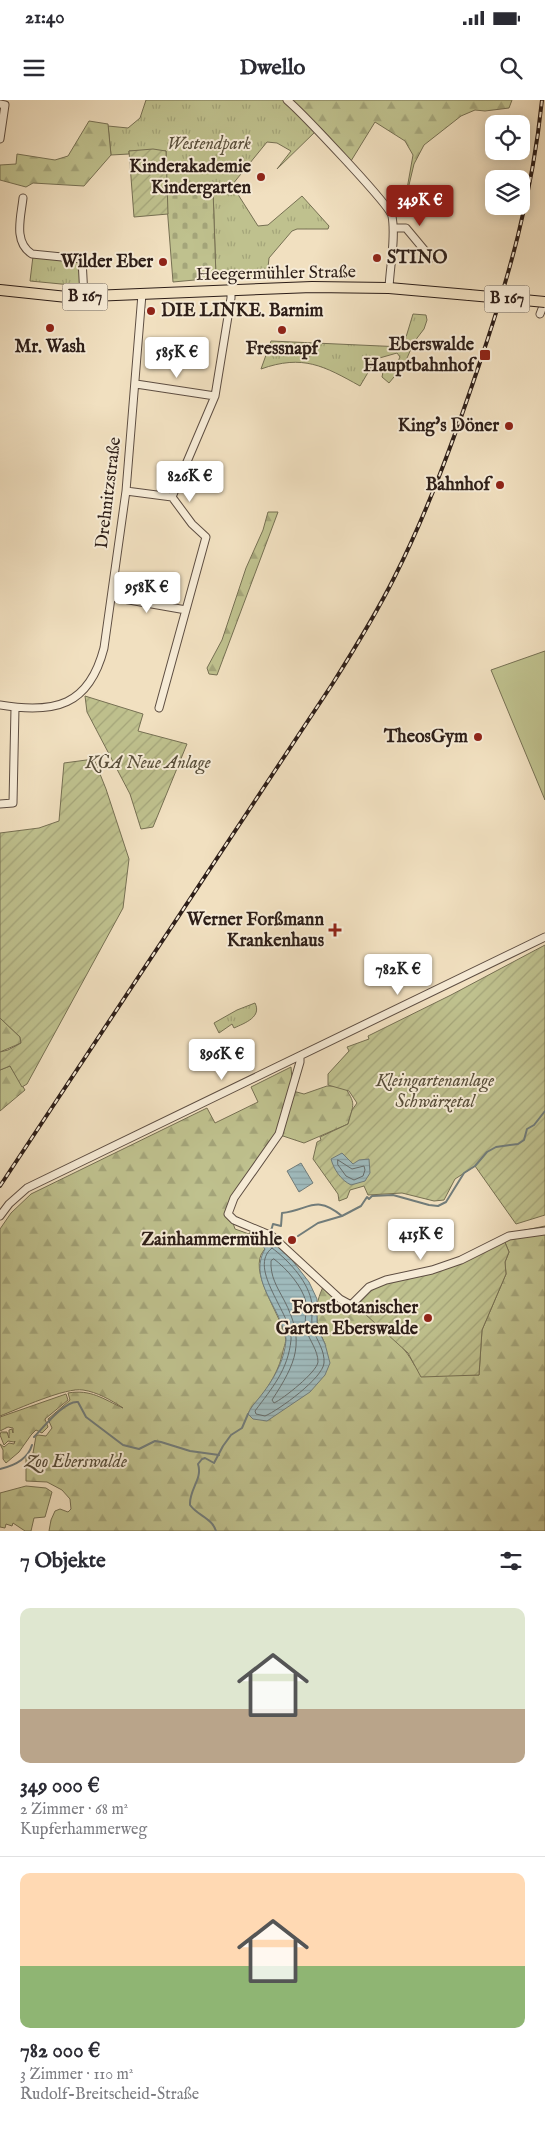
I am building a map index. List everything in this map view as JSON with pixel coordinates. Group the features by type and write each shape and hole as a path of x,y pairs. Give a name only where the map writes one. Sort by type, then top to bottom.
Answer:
{"main road":[{"name":"Heegermühler Straße","path":"0,290 84,297 294,288 389,288 545,302"}],"street":[{"path":"287,100 391,213 393,228 389,288"},
{"path":"0,104 5,105 0,139"},
{"path":"23,198 20,241 24,250 32,254 82,259 84,297"},
{"path":"393,228 406,228 431,258"},
{"path":"172,497 216,396 231,290"},
{"name":"Drehnitzstraße","path":"0,706 15,708 55,707 67,702 87,686 100,666 112,597 126,491 142,294"},
{"path":"540,314 545,302"},
{"path":"136,384 216,396"},
{"path":"126,491 172,497 192,524 206,537 159,708"},
{"path":"112,597 186,610"},
{"path":"0,804 13,803 15,708"},
{"path":"0,1216 9,1204 28,1188 545,937"},
{"path":"300,1056 300,1062 279,1134 228,1210 231,1219 272,1236 338,1297 351,1305 369,1286 386,1280 432,1270 462,1260 509,1236 545,1232"}],"green space":[{"name":"Westendpark","path":"146,100 287,100 317,130 277,169 291,151 277,143 267,142 232,185 258,226 268,225 302,196 329,226 328,229 297,229 292,231 269,258 267,277 216,278 213,189 166,193 166,151 129,151 129,154 111,155 108,126 128,128 140,118"},
{"path":"287,100 512,100 509,108 485,111 475,110 461,116 424,145 414,164 404,206 413,155 405,141 375,122 351,161 321,128 317,130"},
{"path":"89,121 108,124 111,155 84,186 33,183 26,187 0,180 0,165 16,164 17,154 55,160 68,156"},
{"path":"153,149 166,151 168,214 134,217 129,151"},
{"path":"213,189 216,278 173,282 166,193"},
{"path":"33,256 81,262 82,286 30,281"},
{"path":"413,314 426,315 427,320 424,329 414,342 404,365 389,383 382,377 383,372 396,365 400,357 397,353 376,359 360,386 313,364 289,363 261,369 271,341 403,347"},
{"path":"268,512 278,512 217,675 209,674 207,668 222,640 246,568 263,530"},
{"path":"545,651 545,800 491,670"},
{"name":"KGA Neue Anlage","path":"85,696 143,714 138,731 187,744 153,827 141,829 130,794 87,712"},
{"path":"94,759 129,859 123,908 27,1084 22,1087 10,1066 0,1070 0,1052 21,1043 20,1037 0,1018 0,833 39,828 59,821 64,763"},
{"name":"Kleingartenanlage Schwärzetal","path":"545,945 545,1215 516,1224 475,1166 455,1179 444,1200 434,1201 402,1193 368,1195 364,1186 350,1190 347,1198 339,1201 338,1194 313,1159 317,1142 321,1140 320,1137 348,1124 352,1110 357,1103 349,1091 328,1085 328,1074 349,1051 347,1047 369,1039 368,1036"},
{"path":"255,1003 256,1012 251,1019 234,1028 232,1024 219,1033 214,1023 237,1010"},
{"path":"0,1018 20,1037 21,1043 0,1052"},
{"path":"10,1066 25,1090 0,1111 0,1070"},
{"name":"Zoo Eberswalde","path":"291,1067 292,1079 278,1134 228,1208 235,1229 249,1234 252,1229 277,1241 264,1250 260,1258 259,1269 286,1342 280,1364 274,1376 248,1414 325,1344 317,1321 318,1300 324,1285 386,1331 407,1353 415,1366 452,1375 479,1375 482,1330 506,1274 505,1262 509,1252 504,1240 521,1231 545,1226 545,1531 49,1531 55,1511 60,1509 68,1512 71,1509 70,1499 62,1490 47,1482 26,1481 26,1458 33,1453 36,1436 46,1436 52,1428 48,1419 70,1400 68,1393 83,1392 103,1398 123,1408 99,1394 75,1390 42,1399 0,1416 0,1229 11,1213 31,1194 207,1108 215,1123 258,1102 251,1087"},
{"path":"327,1086 344,1086 351,1097 353,1107 348,1124 304,1143 280,1135 293,1091 304,1094"},
{"name":"Forstbotanischer Garten Eberswalde","path":"504,1240 509,1252 505,1262 506,1274 482,1330 479,1375 421,1377 408,1353 354,1304 362,1296 380,1285 439,1270"},
{"path":"66,1394 68,1400 45,1419 48,1427 42,1433 36,1430 19,1452 6,1463 3,1459 3,1450 0,1444 4,1447 9,1443 14,1444 15,1441 8,1441 4,1445 0,1435 1,1432 7,1432 9,1438 9,1430 12,1429 13,1433 13,1428 8,1427 0,1431 0,1417"},
{"path":"26,1486 46,1488 52,1492 45,1517 34,1518 31,1531 25,1531 13,1523 12,1526 6,1524 5,1528 0,1527 0,1493"}],"water":[{"path":"342,1153 353,1164 359,1160 369,1159 370,1173 365,1181 351,1185 338,1174 331,1159"},
{"path":"301,1163 313,1183 299,1192 287,1171"},
{"path":"271,1240 285,1251 309,1282 317,1299 317,1327 325,1344 330,1363 325,1375 310,1392 267,1421 253,1419 248,1414 251,1407 273,1378 285,1347 286,1338 283,1328 265,1289 260,1269 265,1249 262,1245 265,1241 269,1243"}],"waterway":[{"path":"271,1231 273,1224 281,1226 282,1213 319,1205 333,1209 342,1216 361,1206 367,1197 369,1199 372,1196 393,1195 438,1206 446,1202 464,1173 475,1166 487,1152 496,1147 518,1144 524,1140 527,1129 534,1125 545,1111"},
{"path":"298,1236 318,1223 342,1216"},
{"path":"34,1437 48,1421 67,1405 78,1402 86,1417 123,1445 139,1449 155,1441 190,1451 219,1455"},
{"path":"216,1531 211,1523 190,1505 190,1499 199,1474 198,1464 205,1458 214,1463 231,1435 242,1428 248,1414"},
{"path":"0,1469 24,1458 32,1445"}],"railway":[{"path":"0,1186 333,683 373,618 394,578 418,527 450,448 500,301 526,203 542,100"}],"place":[{"name":"Kinderakademie Kindergarten","path":"261,177"},
{"name":"STINO","path":"377,258"},
{"name":"Wilder Eber","path":"163,262"},
{"name":"DIE LINKE. Barnim","path":"151,311"},
{"name":"Mr. Wash","path":"50,328"},
{"name":"Fressnapf","path":"282,330"},
{"name":"Eberswalde Hauptbahnhof","path":"485,355"},
{"name":"King's Döner","path":"509,426"},
{"name":"Bahnhof","path":"500,485"},
{"name":"TheosGym","path":"478,737"},
{"name":"Werner Forßmann Krankenhaus","path":"335,930"},
{"name":"Zainhammermühle","path":"292,1240"},
{"name":"Forstbotanischer Garten Eberswalde","path":"428,1318"}]}
